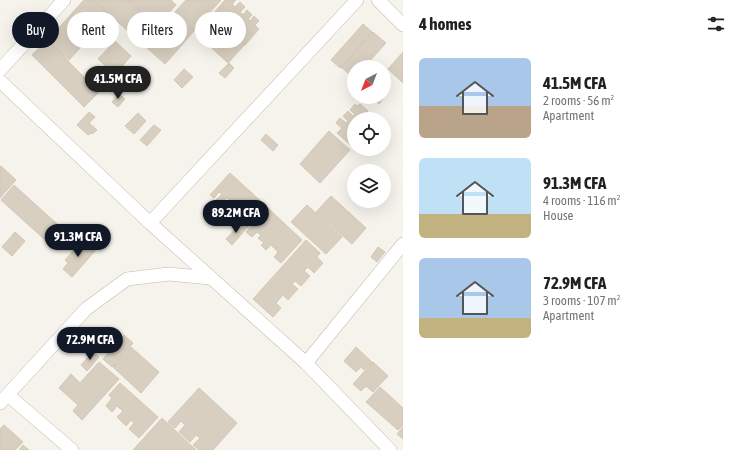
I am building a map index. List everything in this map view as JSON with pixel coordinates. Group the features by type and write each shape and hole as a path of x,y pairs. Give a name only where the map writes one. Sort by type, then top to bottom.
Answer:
{"street":[{"path":"0,70 64,0"},
{"path":"150,223 358,0"},
{"path":"378,0 403,25"},
{"path":"0,82 150,223 306,363 390,450"},
{"path":"306,363 403,244"},
{"path":"72,450 4,399 86,309 127,279 169,274 210,278"}],"building":[{"path":"84,0 93,0 107,12 73,12"},
{"path":"94,0 128,0 141,12 127,12 127,30 119,23 119,12 107,12"},
{"path":"129,0 171,0 176,5 169,12 142,12"},
{"path":"186,0 221,0 210,12 195,12 194,30 187,23 187,12 175,12"},
{"path":"225,0 236,0 232,4 235,7 240,2 245,7 240,12 215,12"},
{"path":"247,10 252,15 248,19 250,21 254,16 259,21 255,25 259,29 246,44 245,12"},
{"path":"67,19 67,48 80,48 69,60 55,48 59,48 59,28"},
{"path":"363,24 372,32 340,68 331,60"},
{"path":"187,25 194,31 187,39"},
{"path":"373,32 386,43 370,60 347,60"},
{"path":"119,45 131,56 109,81 102,74 108,68 98,59 108,48 119,48"},
{"path":"39,48 55,48 99,92 84,107 32,55"},
{"path":"147,48 179,48 165,64"},
{"path":"212,48 241,48 228,63"},
{"path":"403,52 403,83 391,72 391,66"},
{"path":"347,60 347,72 341,67"},
{"path":"229,63 234,68 225,78 219,73"},
{"path":"184,69 193,77 182,88 174,80"},
{"path":"119,94 125,99 118,107 112,102"},
{"path":"355,104 357,106 360,104 368,111 352,112 350,110"},
{"path":"89,112 95,117 89,123 97,130 88,135 77,125"},
{"path":"347,112 347,120 343,116"},
{"path":"138,113 146,121 134,134 125,126"},
{"path":"340,118 346,123 347,122 347,142 337,133 342,128 336,123"},
{"path":"154,125 161,130 147,146 140,140"},
{"path":"329,131 347,147 347,153 320,183 300,164"},
{"path":"266,134 278,145 273,151 261,140"},
{"path":"1,166 16,180 0,198 0,167"},
{"path":"230,173 266,206 247,228 223,207 229,200 227,197 221,204 216,200 222,194 219,192 214,198 210,195"},
{"path":"14,185 67,233 54,248 1,200"},
{"path":"331,196 366,228 352,244 316,212"},
{"path":"307,205 342,237 326,254 291,222"},
{"path":"268,208 302,240 281,263 274,257 278,252 271,245 266,250 261,245 264,243 258,238 261,235 257,232 252,237 246,232"},
{"path":"240,224 246,229 232,245 226,239"},
{"path":"15,232 25,241 12,256 2,247"},
{"path":"83,240 95,251 72,277 63,269 68,263 65,260"},
{"path":"306,240 320,253 317,257 323,263 314,273 308,267 304,271 310,276 301,286 295,281 292,284 298,289 288,300 283,295 276,303 281,308 273,317 253,299"},
{"path":"378,247 385,252 377,262 371,257"},
{"path":"124,335 133,343 112,367 103,359"},
{"path":"131,347 159,372 141,393 113,367"},
{"path":"356,347 372,362 364,370 361,367 356,372 344,361"},
{"path":"93,352 99,357 87,371 81,365"},
{"path":"99,362 119,379 82,420 73,411 78,405 59,388 71,374 80,383"},
{"path":"373,362 388,376 373,392 366,386 361,391 353,384"},
{"path":"120,383 158,417 139,438 129,429 134,423 131,420 126,426 117,417 123,411 117,406 112,412 106,406 112,398 109,395"},
{"path":"380,387 403,408 403,425 398,430 366,402"},
{"path":"199,388 237,423 213,450 199,450 193,445 200,438 196,435 190,442 179,432 185,425 181,421 175,428 168,422"},
{"path":"162,418 196,450 133,450"},
{"path":"4,425 23,442 15,450 0,450 0,429"},
{"path":"403,427 403,439 397,434"},
{"path":"23,445 29,450 19,450"}]}
